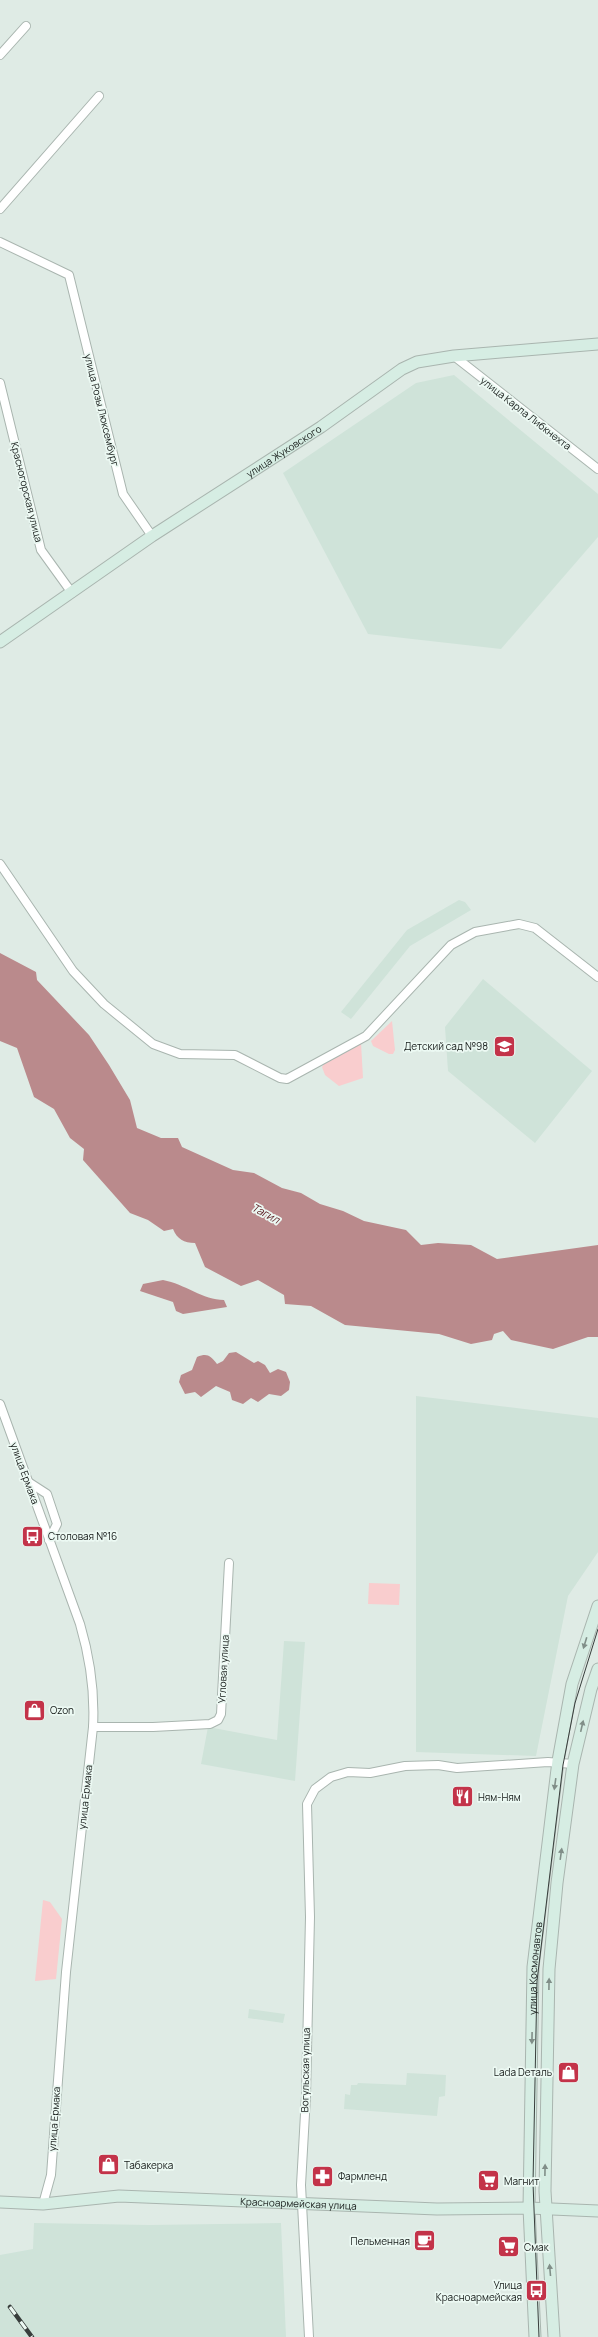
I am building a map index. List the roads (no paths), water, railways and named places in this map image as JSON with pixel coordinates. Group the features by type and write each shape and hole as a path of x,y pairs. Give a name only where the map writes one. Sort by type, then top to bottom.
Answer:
{"main road":[{"name":"улица Жуковского","path":"0,642 152,536 321,427 402,369 417,362 454,356 598,344"},
{"name":"улица Космонавтов","path":"535,2337 529,2208 534,1967 558,1761 572,1684 598,1606"},
{"name":"улица Космонавтов","path":"554,2337 546,2209 549,1968 557,1884 573,1764 591,1689 598,1669"},
{"name":"Красноармейская улица","path":"0,2202 43,2204 119,2196 437,2209 529,2208 598,2211"}],"street":[{"path":"0,55 26,26"},
{"path":"0,209 99,96"},
{"name":"улица Розы Люксембург","path":"0,242 69,275 123,494 152,536"},
{"name":"улица Карла Либкнехта","path":"454,356 598,469"},
{"name":"Красногорская улица","path":"0,383 41,550 72,593"},
{"path":"0,864 73,971 104,1004 153,1044 180,1054 235,1055 280,1078 287,1079 366,1036 451,945 475,932 519,924 535,928 598,977"},
{"name":"улица Ермака","path":"0,1404 30,1484 88,1652 93,1690 93,1727 66,1972 51,2175 43,2204"},
{"path":"30,1484 47,1494 57,1524 49,1540"},
{"name":"Угловая улица","path":"93,1727 154,1727 210,1724 218,1720 221,1714 229,1564"},
{"path":"558,1761 573,1764"},
{"name":"Вогульская улица","path":"309,2337 304,2219 301,2204 310,1917 307,1804 315,1789 331,1777 348,1772 370,1773 405,1766 438,1765 457,1768 558,1761"}],"water":[{"name":"Тагил","path":"0,953 36,972 37,980 89,1035 130,1100 137,1128 161,1138 178,1138 182,1147 233,1170 254,1173 282,1188 301,1193 320,1204 343,1211 364,1221 406,1230 421,1245 438,1243 471,1245 497,1259 598,1245 598,1337 588,1337 553,1349 511,1340 503,1331 494,1334 492,1340 471,1344 439,1334 345,1325 311,1306 285,1304 284,1295 258,1280 241,1286 205,1267 195,1243 181,1240 173,1229 164,1231 148,1220 130,1213 83,1160 84,1149 70,1138 54,1109 34,1097 17,1048 0,1041"},
{"path":"163,1280 179,1285 201,1295 224,1300 227,1307 183,1314 176,1311 173,1302 140,1291 143,1284"},
{"path":"236,1352 254,1363 258,1361 265,1365 270,1373 278,1369 286,1372 290,1382 289,1390 281,1396 269,1394 258,1402 251,1398 243,1404 232,1400 230,1392 216,1386 201,1397 195,1392 185,1394 179,1382 181,1375 192,1370 197,1357 206,1355 217,1364 223,1361 229,1353"}],"tram line":[{"path":"539,2337 533,2183 537,1981 563,1765 575,1703 598,1629"}],"railway":[{"path":"10,2307 32,2337"}],"place":[{"name":"Детский сад №98","path":"504,1046"},
{"name":"Столовая №16","path":"33,1536"},
{"name":"Ozon","path":"35,1710"},
{"name":"Ням-Ням","path":"462,1797"},
{"name":"Lada Dеталь","path":"568,2072"},
{"name":"Табакерка","path":"108,2165"},
{"name":"Фармленд","path":"322,2176"},
{"name":"Магнит","path":"488,2181"},
{"name":"Пельменная","path":"425,2241"},
{"name":"Смак","path":"508,2247"},
{"name":"Улица Красноармейская","path":"537,2291"}]}
